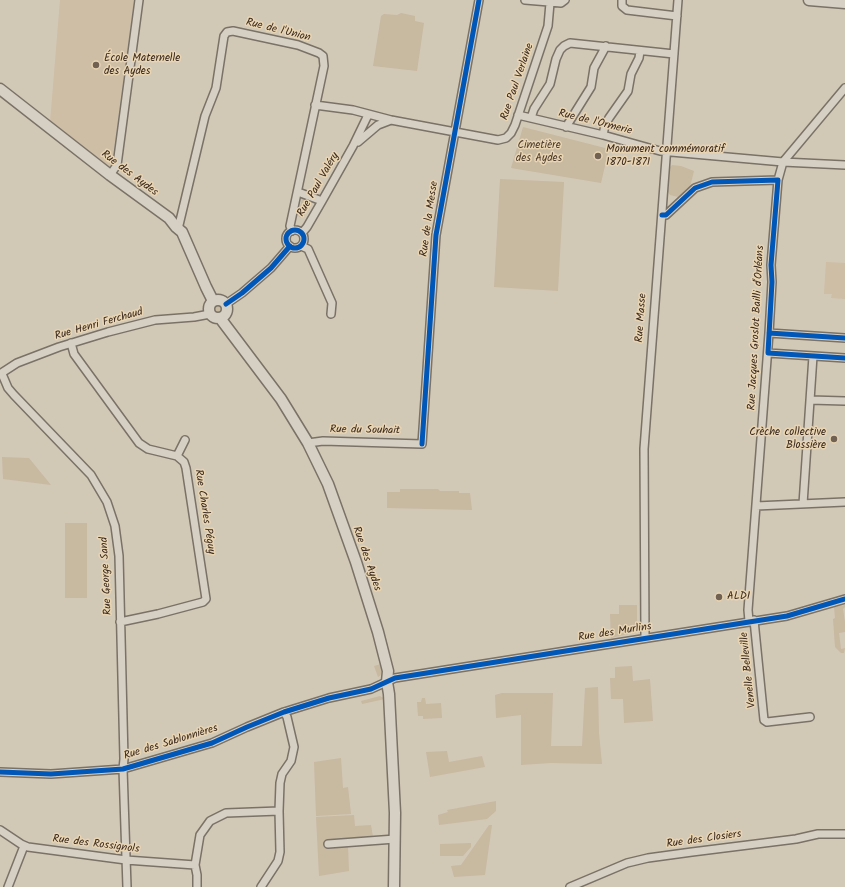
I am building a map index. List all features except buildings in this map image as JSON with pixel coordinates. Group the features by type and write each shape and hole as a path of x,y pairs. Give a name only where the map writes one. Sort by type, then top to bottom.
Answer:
{"street":[{"path":"110,176 117,165 139,0"},
{"name":"Rue de la Messe","path":"422,444 436,234 479,0"},
{"path":"525,0 561,4 565,0"},
{"path":"622,0 622,6 627,10 677,16"},
{"name":"Rue Masse","path":"645,638 644,449 678,0"},
{"path":"809,0 845,3"},
{"name":"Rue Paul Verlaine","path":"455,132 498,140 506,138 511,133 548,26 550,3"},
{"name":"Rue de l'Union","path":"176,227 179,224 205,116 216,88 224,36 227,32 233,31 298,45 323,56 324,66 290,226 292,231"},
{"path":"531,118 534,109 550,84 556,58 564,46 570,44 606,46 674,54"},
{"path":"566,126 591,87 594,68 606,46"},
{"path":"603,136 605,125 628,91 631,74 639,58 640,51"},
{"path":"783,162 845,88"},
{"name":"Rue des Aydes","path":"0,89 110,176 169,218 182,232 208,292 214,301"},
{"path":"315,105 353,110 391,120 455,132"},
{"name":"Rue Paul Valéry","path":"302,233 307,227 353,146 368,114"},
{"name":"Rue de l'Ormerie","path":"518,115 667,152 783,162 845,165"},
{"name":"Rue Paul Valéry","path":"353,146 378,125 391,120"},
{"name":"Rue Jacques Groslot Bailli d'Orléans","path":"752,621 748,610 768,353 772,282 771,265 778,180 783,162"},
{"path":"662,215 666,215 695,188 712,182 778,180"},
{"path":"298,192 322,201"},
{"path":"302,246 304,240 302,233 298,230 292,231 288,234 286,239 290,246 297,248 302,246 308,249 332,303 331,314"},
{"path":"226,304 242,293 271,268 290,246"},
{"path":"221,300 226,304 227,312 220,318 214,318 210,314 209,307 214,301 221,300"},
{"name":"Rue Henri Ferchaud","path":"1,374 17,363 71,343 155,320 194,317 210,314"},
{"name":"Rue des Aydes","path":"220,318 281,398 308,443 328,484 356,562 378,632 388,671 387,682 389,694 395,814 394,887"},
{"path":"769,333 845,338"},
{"path":"71,343 74,354 139,443 148,449 177,456 185,440"},
{"path":"768,353 845,358"},
{"path":"803,504 813,356"},
{"name":"Rue George Sand","path":"1,374 8,388 14,395 91,475 107,502 115,526 119,556 127,887"},
{"path":"810,400 845,401"},
{"name":"Rue du Souhait","path":"308,443 322,441 422,444"},
{"name":"Rue Charles Péguy","path":"120,622 203,602 206,599 186,468 184,462 177,456"},
{"path":"756,506 845,502"},
{"name":"Rue des Murlins","path":"387,682 397,677 787,616 845,599"},
{"name":"Venelle Belleville","path":"752,621 764,720 767,722 810,717"},
{"name":"Rue des Sablonnières","path":"0,772 51,774 123,768 212,743 246,727 284,712 329,698 371,689 387,682"},
{"path":"261,887 278,861 280,852 280,783 282,774 291,761 294,747 287,717 284,712"},
{"path":"197,887 195,865 200,835 210,821 226,813 279,811"},
{"name":"Rue des Rossignols","path":"0,830 24,846 33,848 126,860 195,865"},
{"name":"Rue des Closiers","path":"570,887 627,863 648,858 796,839 818,834 845,834"},
{"path":"328,844 395,839"},
{"path":"10,886 24,846"}],"shaded area":[{"path":"60,0 134,0 111,170 50,123"},
{"path":"826,262 845,263 845,299 831,298 832,294 824,294"}],"green space":[{"path":"401,13 415,16 415,21 424,23 417,71 373,66 381,16 384,14 397,15"},
{"name":"Cimetière des Aydes","path":"523,127 609,149 601,183 511,168"},
{"path":"672,165 681,166 694,171 690,187 678,197 670,195 668,192 670,167"},
{"path":"500,179 564,182 558,291 494,287"},
{"path":"302,198 310,200 311,203 303,218 299,217 298,214"},
{"path":"216,304 220,304 222,305 222,313 216,314 213,311 213,307"},
{"path":"2,457 29,458 51,485 3,479"},
{"path":"400,489 438,489 440,491 459,491 459,493 470,493 472,510 387,508 387,492 400,492"},
{"path":"65,523 87,523 87,598 65,598"},
{"path":"619,605 637,605 637,628 633,633 611,638 610,614 619,614"},
{"path":"845,605 843,609 845,632 839,633 841,649 845,648 844,653 841,653 835,647 833,619 835,618 834,607"},
{"path":"381,664 383,670 378,677 374,666"},
{"path":"632,666 633,681 650,679 653,721 624,723 623,699 611,699 610,678 615,678 615,667"},
{"path":"598,687 599,733 602,764 551,763 521,765 521,715 496,718 495,695 502,693 553,693 551,746 582,746 585,688"},
{"path":"380,696 385,699 362,704 361,701"},
{"path":"422,698 425,698 426,704 441,703 442,718 423,719 423,716 418,716 417,702 421,702"},
{"path":"447,751 449,762 482,756 485,767 430,777 426,752"},
{"path":"341,758 343,788 348,787 351,814 316,816 314,762"},
{"path":"496,801 496,811 487,819 439,825 438,815 448,812 447,810"},
{"path":"354,815 355,826 371,825 373,837 348,846 349,871 319,876 316,817"},
{"path":"489,825 492,825 485,875 454,877 451,866 461,865"},
{"path":"471,843 471,847 463,856 440,856 440,844"}],"cycle path":[{"path":"422,444 436,235 479,0"},
{"path":"662,215 666,215 695,188 712,182 778,180 771,265 772,282 768,353 845,358"},
{"path":"295,230 301,233 304,239 301,245 295,248 289,245 286,239 289,233 295,230"},
{"path":"226,304 242,293 271,268 290,246"},
{"path":"769,333 845,338"},
{"path":"0,772 51,774 123,769 212,743 284,712 329,698 371,689 395,678 787,616 845,599"}],"place":[{"name":"École Maternelle des Aydes","path":"96,65"},
{"name":"Monument commémoratif 1870-1871","path":"598,156"},
{"name":"Crèche collective Blossière","path":"834,439"},
{"name":"ALDI","path":"719,597"}]}
